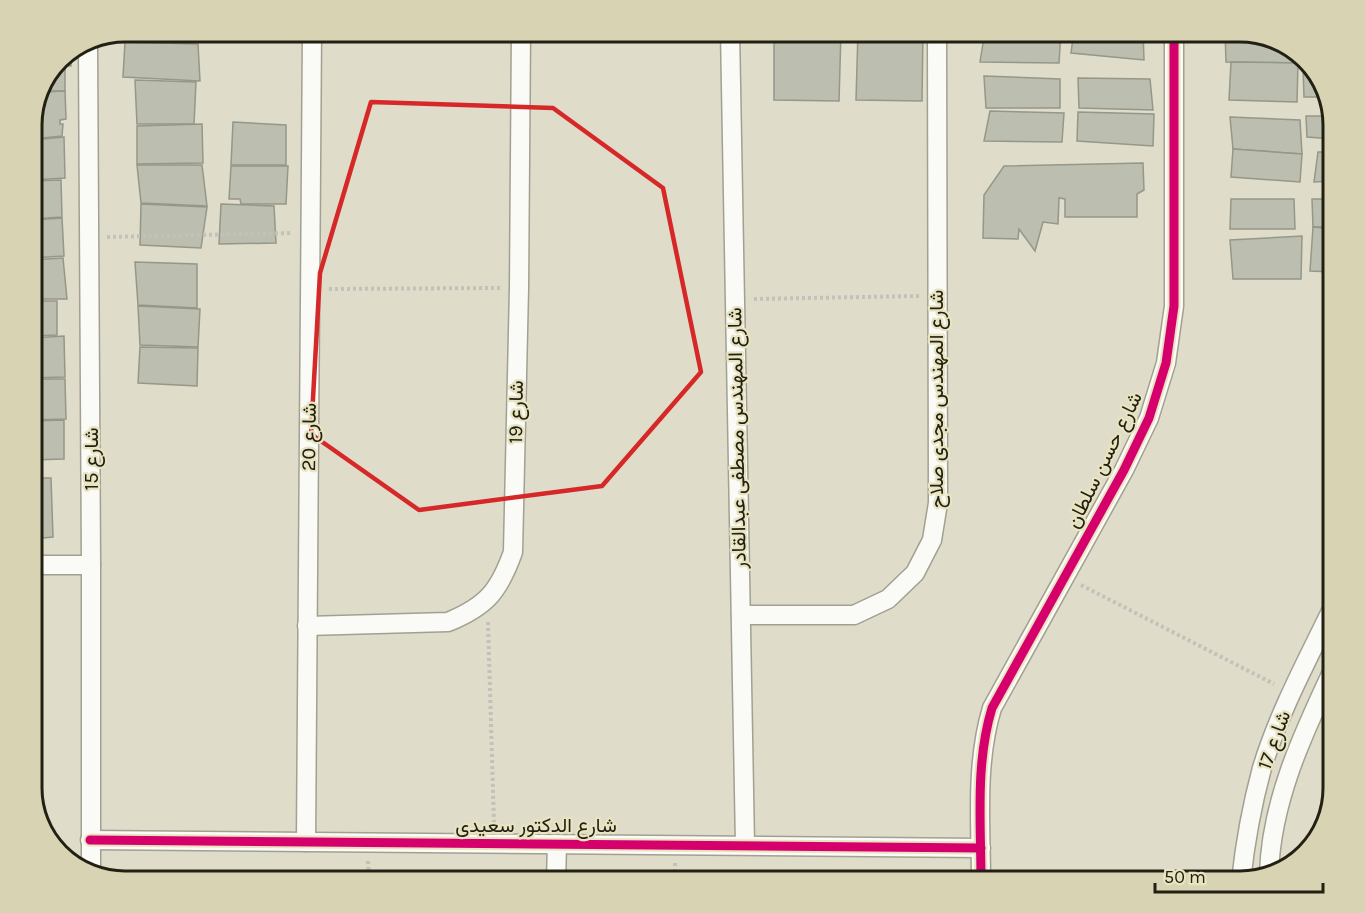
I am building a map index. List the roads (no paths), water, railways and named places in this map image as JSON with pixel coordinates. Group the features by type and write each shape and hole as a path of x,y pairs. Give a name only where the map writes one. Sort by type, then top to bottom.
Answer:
{"street":[{"name":"شارع 20","path":"306,842 312,42"},
{"name":"شارع 19","path":"307,626 448,622 469,613 488,600 504,578 513,552 519,288 521,42"},
{"name":"شارع المهندس مصطفى عبدالقادر","path":"730,42 745,845"},
{"name":"شارع المهندس مجدى صلاح","path":"741,615 854,615 888,599 915,573 932,540 938,503 937,42"},
{"name":"شارع حسن سلطان","path":"981,871 981,760 984,733 996,700 1124,470 1144,429 1166,363 1174,306 1174,42"},
{"name":"شارع 15","path":"88,51 91,863"},
{"path":"42,565 91,565"},
{"name":"شارع 17","path":"1242,871 1245,840 1263,766 1291,692 1323,629"},
{"name":"شارع 17","path":"1269,866 1269,854 1282,795 1302,735 1323,692"},
{"name":"شارع الدكتور سعيدى","path":"90,840 981,848"},
{"path":"556,871 557,843"}]}
